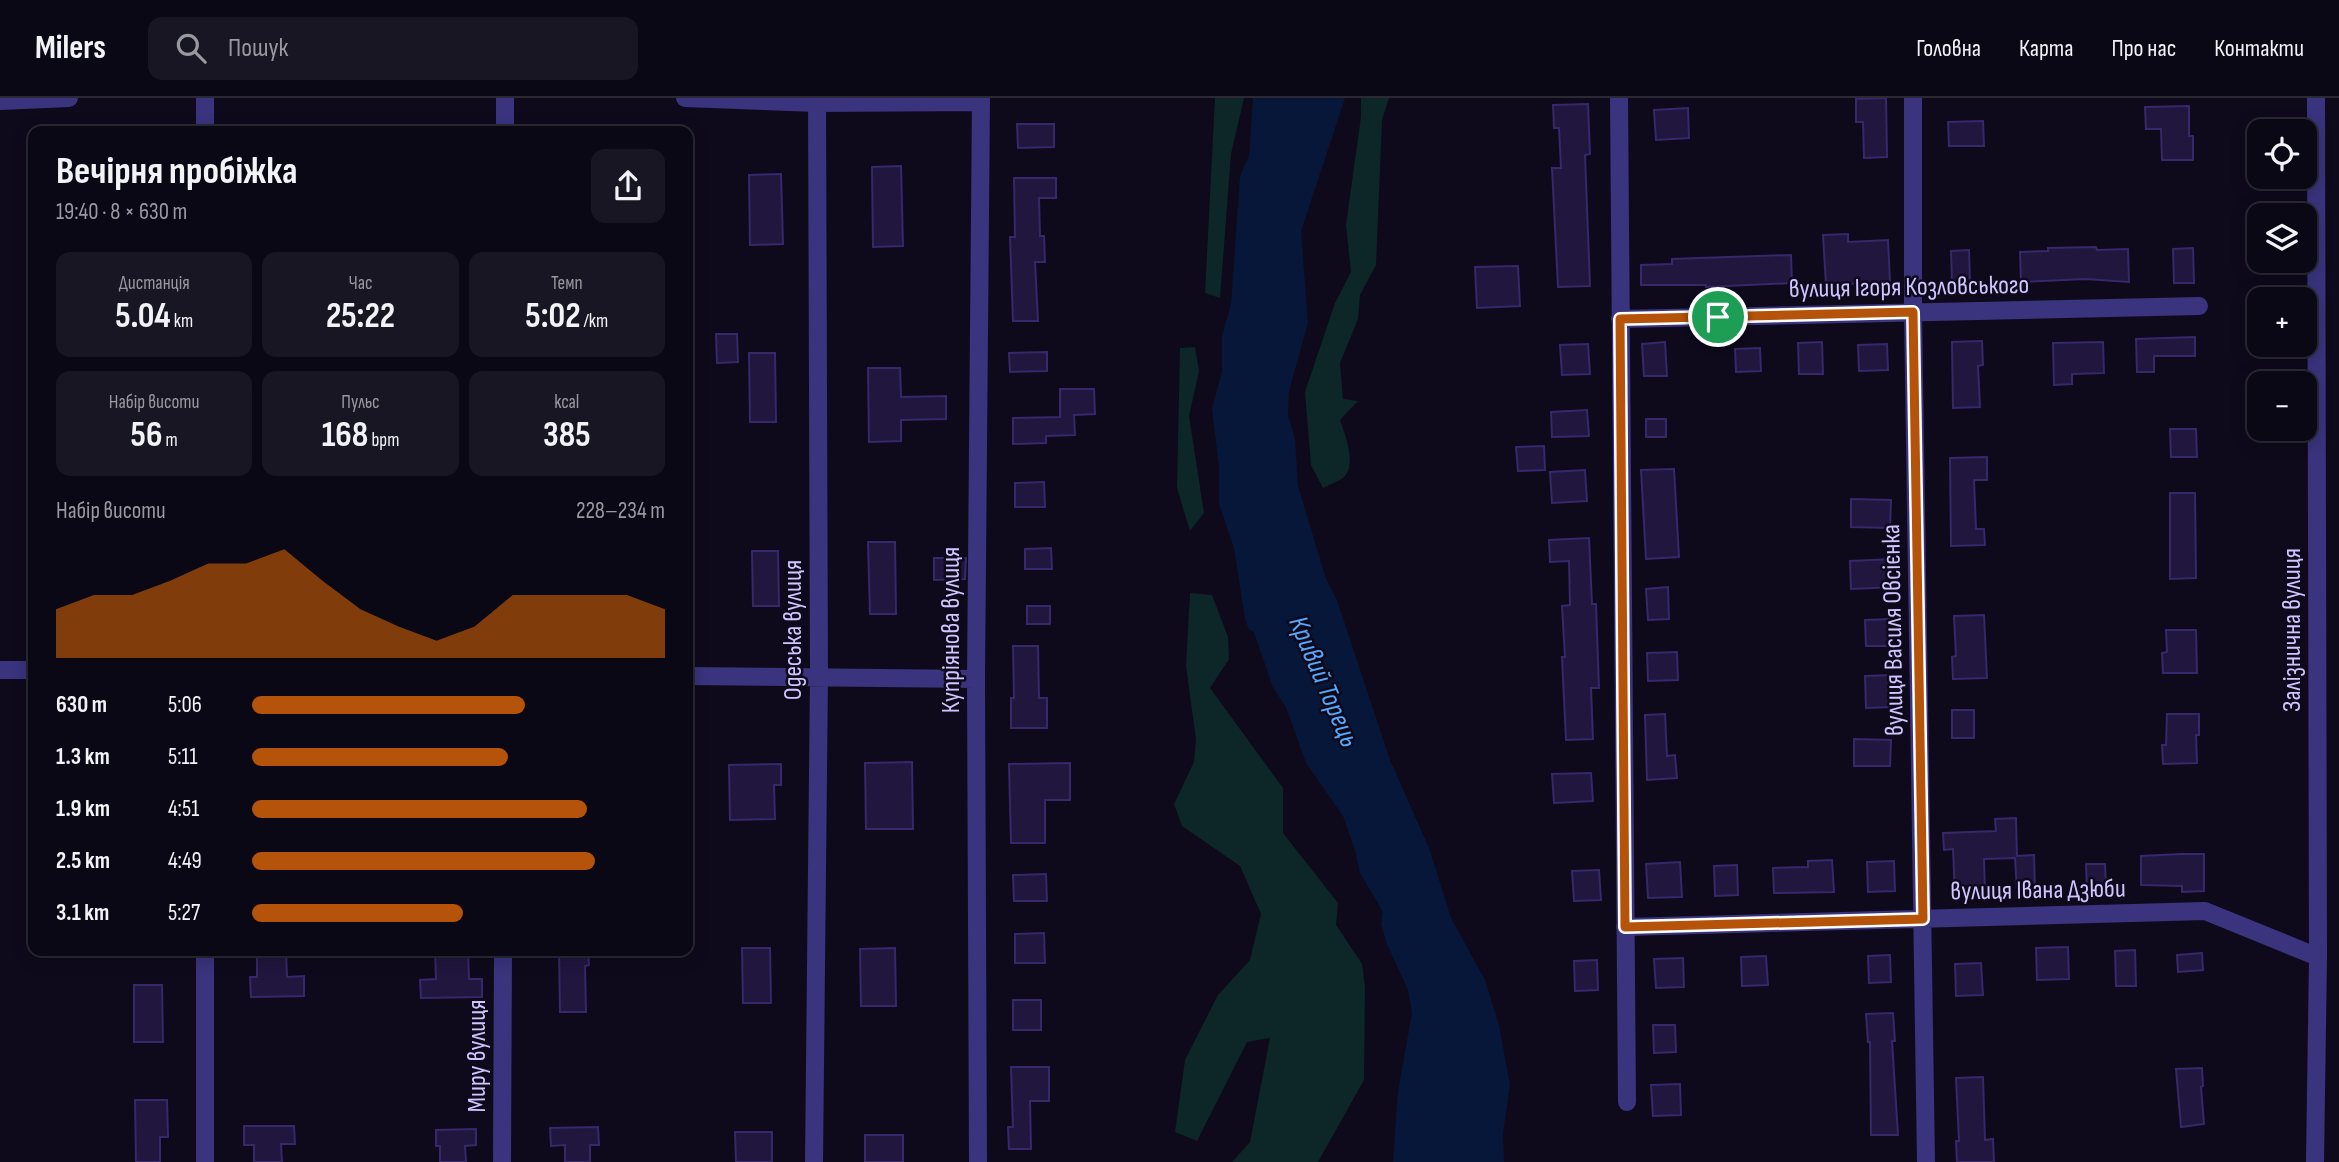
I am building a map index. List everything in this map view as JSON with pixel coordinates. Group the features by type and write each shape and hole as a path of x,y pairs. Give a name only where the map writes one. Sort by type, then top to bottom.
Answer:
{"street":[{"path":"0,101 69,98"},
{"path":"205,98 205,126"},
{"path":"505,98 505,126"},
{"path":"685,98 981,100"},
{"path":"1619,98 1627,1101"},
{"name":"вулиця Василя Овсієнка","path":"1913,98 1913,312 1927,1162"},
{"name":"Залізнична вулиця","path":"2315,1162 2318,957 2316,98"},
{"name":"Одеська вулиця","path":"814,1162 819,676 817,100"},
{"name":"Купріянова вулиця","path":"978,1162 976,679 981,100"},
{"name":"вулиця Ігоря Козловського","path":"1620,319 2199,306"},
{"path":"0,670 28,670"},
{"path":"693,676 976,679"},
{"name":"вулиця Івана Дзюби","path":"1625,927 2204,911 2318,957"},
{"path":"205,956 205,1162"},
{"name":"Миру вулиця","path":"502,1162 503,956"}],"green space":[{"path":"1215,98 1244,98 1231,154 1220,298 1205,293"},
{"path":"1361,98 1389,98 1382,120 1376,265 1360,295 1358,319 1340,363 1343,399 1358,401 1340,420 1349,449 1350,465 1344,477 1323,488 1311,465 1305,392 1335,303 1351,272 1346,225 1361,117"},
{"path":"1195,347 1199,371 1189,416 1204,513 1190,531 1177,488 1180,348"},
{"path":"1190,593 1212,595 1228,637 1229,659 1210,688 1283,788 1283,833 1338,903 1336,925 1362,964 1365,987 1364,1080 1318,1162 1232,1162 1250,1142 1270,1038 1247,1042 1197,1141 1175,1132 1185,1060 1218,995 1250,960 1261,914 1240,866 1182,826 1174,804 1194,762 1196,739 1186,666"}],"water":[{"name":"Кривий Торець","path":"1253,98 1345,98 1301,231 1308,323 1289,391 1288,415 1295,439 1298,486 1326,579 1337,600 1390,760 1429,848 1451,918 1485,980 1499,1025 1510,1085 1503,1133 1504,1162 1393,1162 1398,1091 1412,1013 1408,990 1387,944 1381,924 1383,912 1360,873 1343,816 1306,763 1286,707 1273,688 1254,632 1249,630 1245,619 1234,548 1219,503 1219,467 1212,409 1222,371 1222,336 1231,304 1240,176 1249,156"}],"building":[{"path":"1886,98 1887,157 1864,158 1863,122 1856,122 1856,99"},
{"path":"1588,104 1590,154 1585,155 1590,286 1558,287 1552,168 1561,168 1559,128 1554,128 1553,105"},
{"path":"2189,106 2189,136 2193,136 2193,160 2162,160 2161,129 2146,129 2145,107"},
{"path":"1688,108 1689,138 1656,140 1654,110"},
{"path":"1983,121 1984,146 1949,146 1948,122"},
{"path":"1017,124 1054,124 1054,147 1018,148"},
{"path":"901,166 903,246 873,247 872,167"},
{"path":"781,174 783,244 750,245 749,175"},
{"path":"1014,178 1056,178 1056,198 1039,198 1040,236 1044,236 1045,262 1035,262 1038,321 1013,321 1010,237 1015,237"},
{"path":"1848,234 1848,242 1888,240 1890,282 1826,285 1823,235"},
{"path":"2096,247 2097,250 2128,249 2129,282 2085,279 2021,282 2020,252 2048,251 2048,248"},
{"path":"2193,248 2194,283 2174,283 2173,249"},
{"path":"1969,250 1970,281 1952,282 1951,251"},
{"path":"1791,255 1792,283 1706,287 1641,285 1641,265 1672,264 1672,259"},
{"path":"1518,266 1520,306 1477,308 1475,267"},
{"path":"716,334 737,334 738,362 717,363"},
{"path":"2195,337 2195,356 2154,356 2154,372 2137,372 2136,339"},
{"path":"1982,341 1983,365 1978,366 1980,407 1953,408 1952,342"},
{"path":"1665,342 1667,376 1644,376 1642,344"},
{"path":"1822,342 1823,374 1799,374 1798,343"},
{"path":"2103,342 2104,373 2072,374 2072,384 2054,385 2053,343"},
{"path":"1588,344 1590,374 1562,375 1560,345"},
{"path":"1887,344 1888,370 1859,371 1858,345"},
{"path":"1760,348 1761,371 1736,372 1735,349"},
{"path":"1047,352 1047,371 1010,372 1009,353"},
{"path":"749,353 775,353 776,422 750,422"},
{"path":"868,368 900,368 901,397 946,396 946,419 901,420 901,441 869,442"},
{"path":"1060,389 1094,389 1095,414 1074,415 1075,435 1046,436 1046,443 1013,444 1013,418 1060,417"},
{"path":"1587,410 1589,436 1552,437 1551,412"},
{"path":"1646,419 1666,419 1666,437 1646,437"},
{"path":"2170,429 2196,429 2197,457 2171,457"},
{"path":"1544,446 1545,470 1518,471 1516,447"},
{"path":"1987,457 1987,480 1974,480 1976,529 1984,529 1985,545 1951,546 1950,458"},
{"path":"1674,469 1679,557 1646,559 1641,470"},
{"path":"1585,470 1587,501 1552,503 1550,472"},
{"path":"1044,482 1045,507 1015,507 1015,483"},
{"path":"2170,493 2195,493 2196,578 2170,579"},
{"path":"1851,499 1891,500 1890,528 1851,527"},
{"path":"1589,538 1592,604 1596,604 1599,688 1591,688 1593,739 1566,740 1562,606 1570,605 1569,561 1550,562 1549,540"},
{"path":"868,542 895,542 896,614 870,614"},
{"path":"1051,548 1052,569 1025,569 1025,549"},
{"path":"752,551 778,551 779,606 753,606"},
{"path":"934,558 966,558 965,579 934,580"},
{"path":"1893,559 1894,587 1851,589 1850,561"},
{"path":"1668,587 1669,619 1648,620 1646,589"},
{"path":"1027,606 1050,606 1050,624 1027,624"},
{"path":"1984,615 1987,678 1953,679 1952,657 1956,656 1954,616"},
{"path":"1892,619 1893,646 1866,646 1865,620"},
{"path":"2166,630 2196,630 2197,673 2163,673 2162,653 2167,652"},
{"path":"1013,646 1038,646 1039,698 1047,698 1047,728 1011,728 1011,698 1014,698"},
{"path":"1677,652 1678,680 1648,681 1647,653"},
{"path":"1893,675 1895,707 1866,708 1865,676"},
{"path":"1952,710 1974,710 1974,738 1952,738"},
{"path":"1665,714 1667,756 1675,755 1677,778 1647,780 1645,715"},
{"path":"2167,714 2199,714 2199,735 2196,735 2197,763 2163,764 2162,745 2166,745"},
{"path":"1854,739 1891,740 1890,766 1854,766"},
{"path":"912,762 913,829 866,829 865,763"},
{"path":"1070,763 1070,800 1045,800 1045,843 1011,843 1009,764"},
{"path":"781,764 781,785 774,785 775,819 730,820 729,765"},
{"path":"1591,773 1593,801 1554,803 1552,774"},
{"path":"2016,818 2017,856 2034,855 2035,891 2017,892 2015,858 1984,859 1985,893 1955,895 1953,849 1944,850 1943,833 1996,831 1995,819"},
{"path":"2204,854 2204,891 2182,892 2182,886 2141,885 2141,856"},
{"path":"1832,860 1834,892 1774,893 1773,868 1808,867 1808,861"},
{"path":"1894,861 1895,891 1868,892 1867,862"},
{"path":"1680,862 1682,897 1648,898 1646,864"},
{"path":"2086,864 2105,864 2106,888 2087,889"},
{"path":"1737,865 1738,895 1715,896 1714,866"},
{"path":"1599,870 1601,900 1574,901 1572,871"},
{"path":"1046,874 1047,901 1014,901 1013,875"},
{"path":"1044,933 1045,963 1015,963 1015,934"},
{"path":"2068,947 2069,979 2037,980 2036,948"},
{"path":"742,948 770,948 771,1003 743,1003"},
{"path":"895,948 896,1006 861,1006 860,949"},
{"path":"2135,950 2136,986 2116,986 2115,951"},
{"path":"2202,953 2203,970 2178,972 2177,955"},
{"path":"1890,955 1891,982 1869,983 1868,956"},
{"path":"257,956 286,956 287,977 304,976 304,996 251,997 250,977 257,977"},
{"path":"435,956 468,956 469,979 482,979 482,997 421,998 420,980 436,979"},
{"path":"559,956 588,956 589,965 585,966 586,1012 560,1012"},
{"path":"1766,956 1768,985 1742,986 1741,957"},
{"path":"1683,958 1684,987 1656,988 1654,959"},
{"path":"1597,960 1598,990 1575,991 1574,961"},
{"path":"1981,963 1983,995 1956,996 1955,964"},
{"path":"134,985 162,985 163,1042 134,1042"},
{"path":"1013,1000 1041,1000 1041,1030 1013,1030"},
{"path":"1893,1013 1895,1041 1892,1041 1898,1135 1871,1135 1870,1042 1866,1014"},
{"path":"1653,1025 1675,1025 1676,1052 1654,1053"},
{"path":"1011,1067 1049,1067 1049,1101 1030,1101 1031,1149 1009,1149 1008,1127 1013,1127"},
{"path":"2202,1068 2204,1124 2181,1127 2176,1069"},
{"path":"1983,1077 1985,1140 1993,1139 1994,1162 1957,1162 1956,1141 1959,1141 1956,1078"},
{"path":"1680,1084 1681,1115 1653,1116 1651,1085"},
{"path":"135,1100 167,1100 168,1137 160,1137 160,1162 136,1162"},
{"path":"244,1126 294,1126 295,1144 281,1144 282,1162 254,1162 254,1145 244,1145"},
{"path":"598,1127 599,1145 590,1145 590,1162 565,1162 565,1145 551,1146 550,1128"},
{"path":"476,1129 476,1145 465,1146 466,1162 440,1162 436,1130"},
{"path":"735,1132 772,1132 772,1162 736,1162"},
{"path":"865,1135 903,1135 903,1162 865,1162"}],"route":[{"path":"1913,312 1923,919 1625,927 1620,319 1718,317 1913,312"}]}
